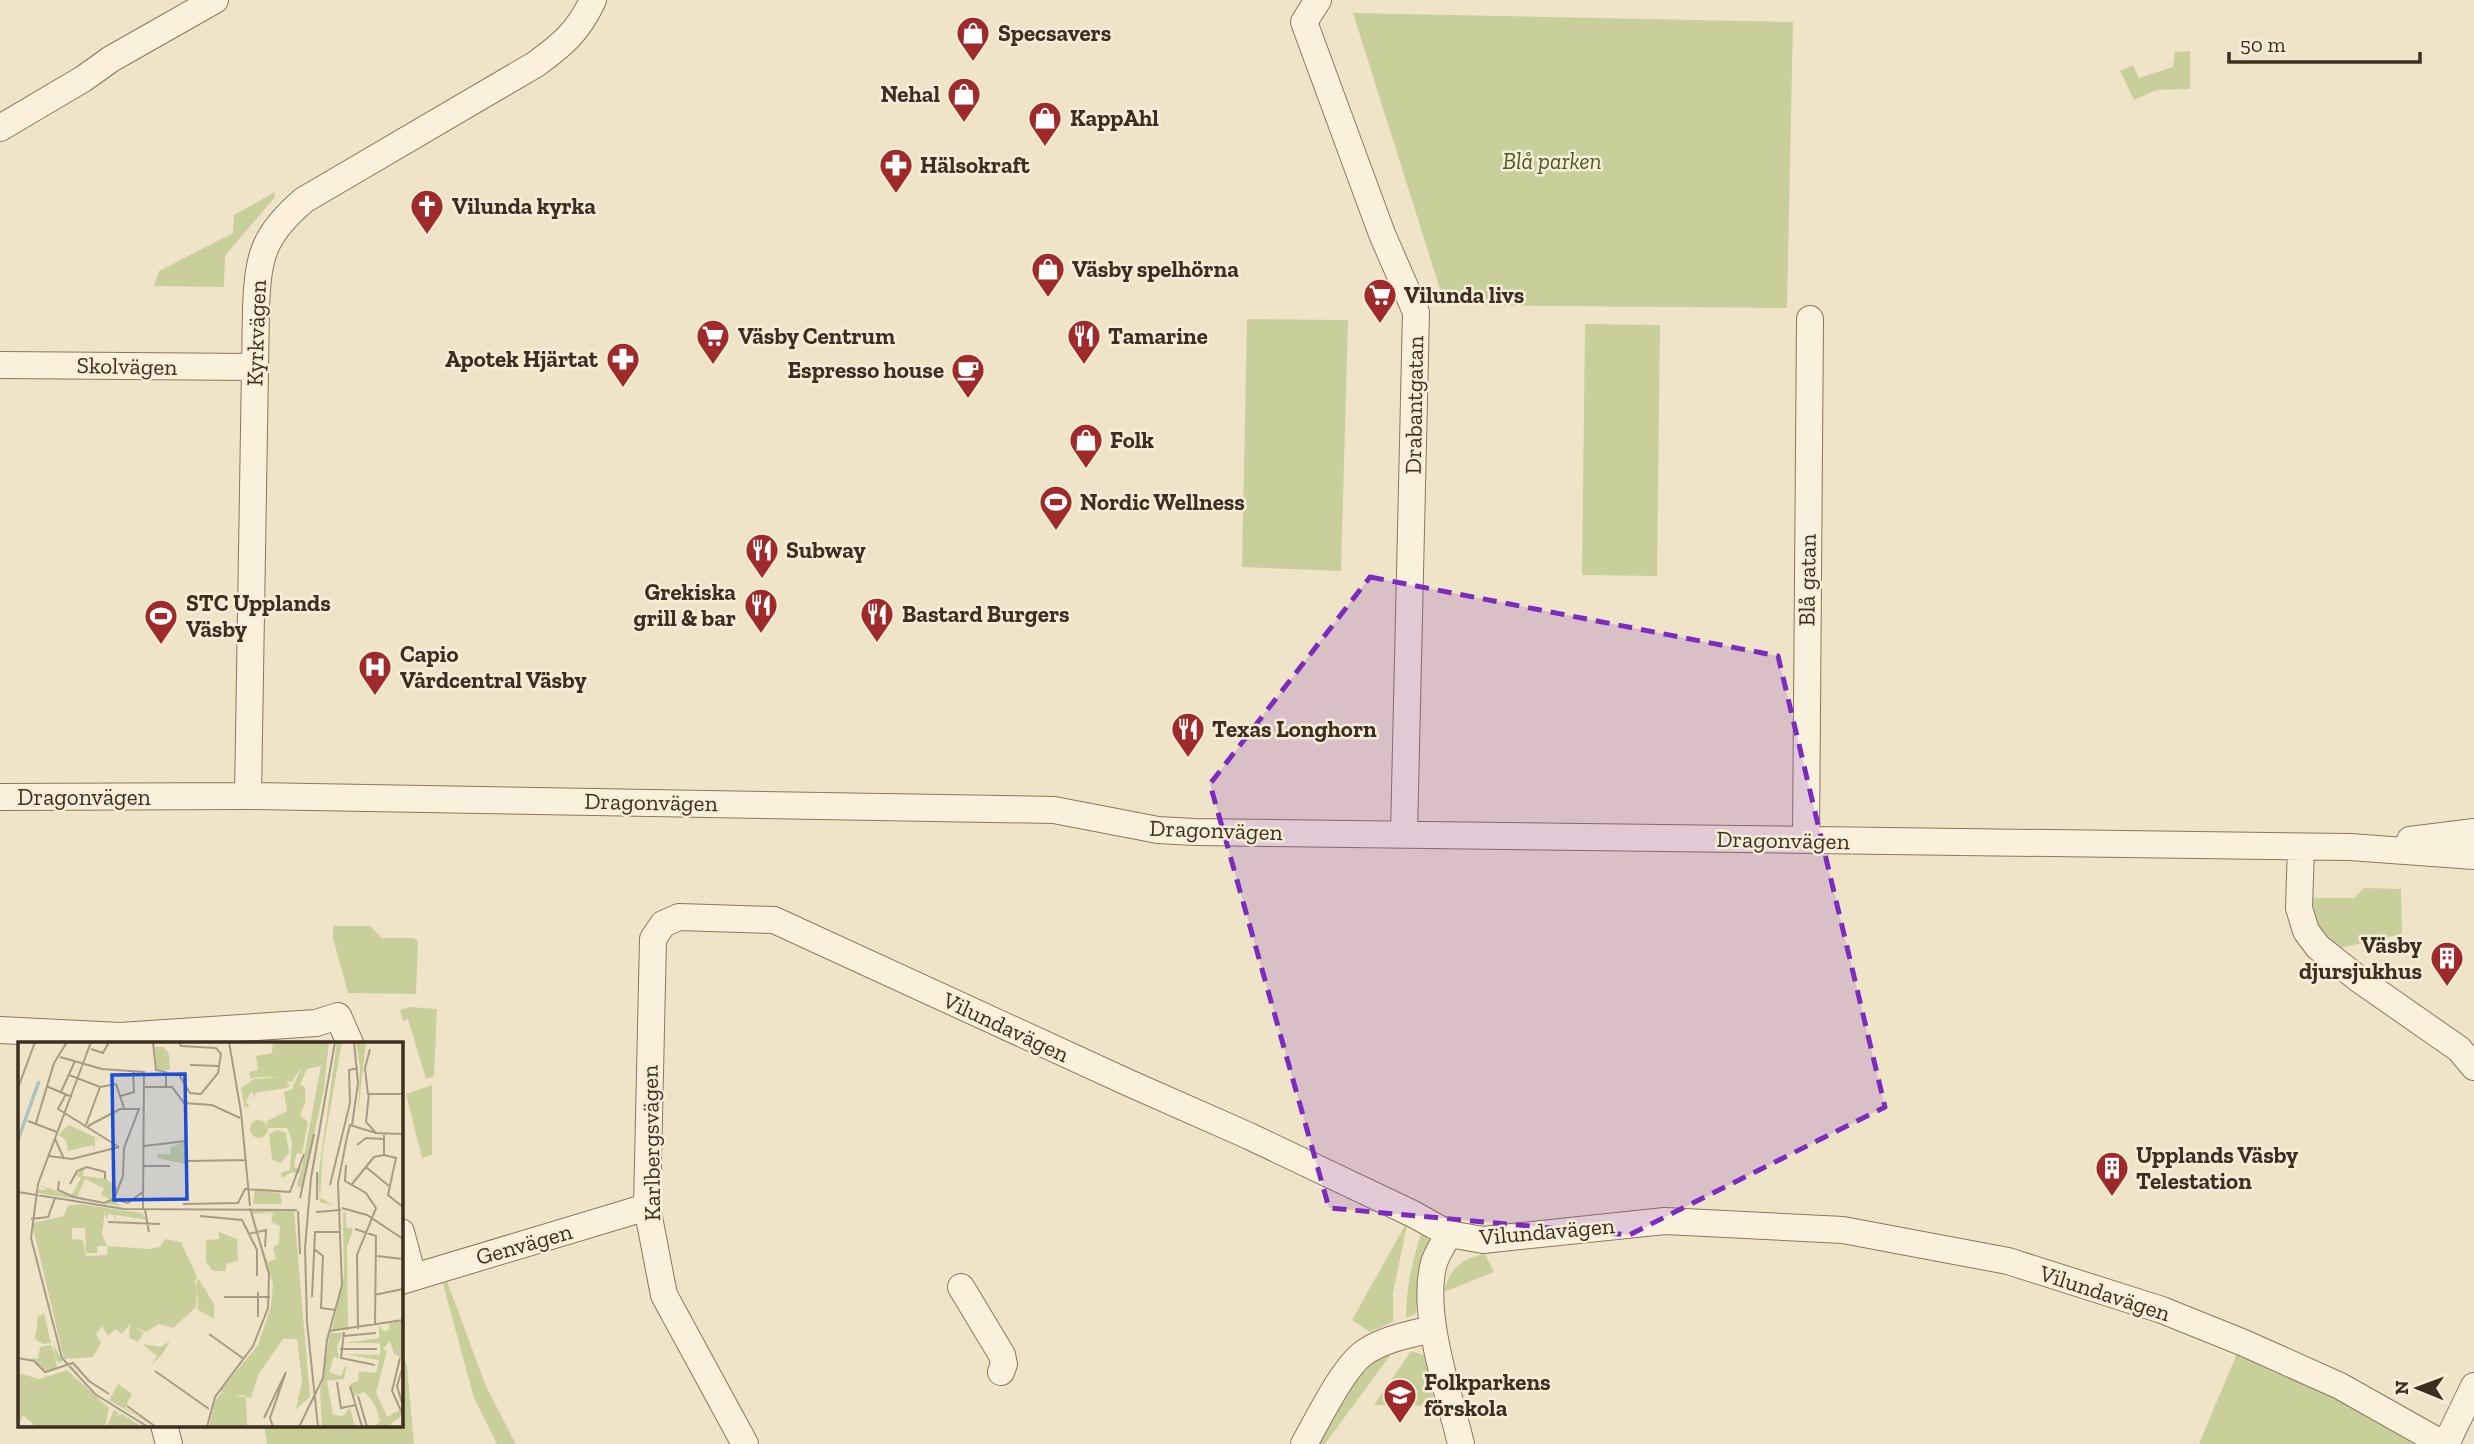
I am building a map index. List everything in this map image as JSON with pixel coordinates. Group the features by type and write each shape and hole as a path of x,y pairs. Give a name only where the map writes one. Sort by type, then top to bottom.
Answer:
{"street":[{"path":"0,128 83,79 111,59 215,0"},
{"name":"Kyrkvägen","path":"248,796 254,368 257,279 262,254 273,231 285,216 304,200 536,64 562,45 583,21 593,0"},
{"name":"Drabantgatan","path":"1318,0 1304,22 1382,233 1416,312 1404,834"},
{"name":"Blå gatan","path":"1806,840 1810,319"},
{"name":"Skolvägen","path":"0,365 254,368"},
{"name":"Dragonvägen","path":"0,797 248,796 1054,810 1158,830 2350,847 2474,856"},
{"name":"Dragonvägen","path":"2350,847 2474,832"},
{"path":"2301,848 2299,908 2306,931 2318,947 2360,980 2459,1049 2474,1067"},
{"name":"Karlbergsvägen","path":"679,917 663,924 653,939 647,1207 664,1295 745,1444"},
{"name":"Vilundavägen","path":"679,917 774,920 1249,1136 1413,1214 1449,1234 1483,1240 1665,1220 1843,1230 2008,1262 2162,1310 2245,1343 2340,1386 2444,1444 2474,1386"},
{"path":"0,1030 120,1036 316,1023 338,1016 350,1042"},
{"name":"Genvägen","path":"407,1279 647,1207"},
{"path":"1449,1234 1434,1261 1429,1294 1433,1329 1461,1444"},
{"path":"402,1240 407,1279"},
{"path":"961,1287 1002,1355 1004,1364 1001,1372"},
{"path":"1304,1444 1343,1378 1364,1352 1401,1336 1433,1329"},
{"path":"164,1426 169,1444"}],"highlighted area":[{"path":"1370,577 1778,656 1885,1107 1629,1235 1329,1208 1210,784"}],"green space":[{"name":"Blå parken","path":"1353,13 1793,22 1787,308 1445,305"},
{"path":"2190,51 2190,89 2156,90 2134,100 2120,71 2133,65 2139,78 2173,67 2175,52"},
{"path":"275,192 274,198 225,256 224,287 154,286 159,271 233,233 234,215"},
{"path":"1247,319 1348,320 1341,571 1242,567"},
{"path":"1585,324 1660,325 1657,576 1582,575"},
{"path":"2364,888 2401,889 2402,934 2336,949 2317,926 2313,898 2354,898"},
{"path":"333,926 370,926 382,938 413,938 418,941 416,994 348,993 333,938"},
{"path":"410,1007 437,1009 434,1076 426,1079 408,1019 403,1021 400,1010"},
{"path":"432,1085 432,1155 422,1158 406,1094"},
{"path":"1408,1220 1393,1293 1393,1322 1370,1332 1352,1320"},
{"path":"1421,1234 1429,1240 1423,1258 1416,1314 1406,1318 1410,1275"},
{"path":"1485,1254 1494,1272 1444,1292 1449,1277 1458,1266 1470,1258"},
{"path":"447,1281 485,1384 516,1444 497,1444 474,1398 443,1284"},
{"path":"402,1350 407,1367 414,1444 267,1444 264,1426 402,1426"},
{"path":"1394,1350 1325,1444 1314,1444 1349,1386 1375,1358"},
{"path":"1411,1351 1424,1355 1435,1406 1374,1405"},
{"path":"2238,1351 2338,1394 2424,1444 2199,1444"}],"place":[{"name":"Specsavers","path":"973,63"},
{"name":"Nehal","path":"964,124"},
{"name":"KappAhl","path":"1045,148"},
{"name":"Hälsokraft","path":"896,195"},
{"name":"Vilunda kyrka","path":"427,236"},
{"name":"Väsby spelhörna","path":"1048,299"},
{"name":"Vilunda livs","path":"1380,325"},
{"name":"Väsby Centrum","path":"713,366"},
{"name":"Tamarine","path":"1084,366"},
{"name":"Apotek Hjärtat","path":"623,389"},
{"name":"Espresso house","path":"968,400"},
{"name":"Folk","path":"1086,470"},
{"name":"Nordic Wellness","path":"1056,532"},
{"name":"Subway","path":"762,580"},
{"name":"Grekiska grill & bar","path":"761,635"},
{"name":"Bastard Burgers","path":"877,644"},
{"name":"STC Upplands Väsby","path":"161,646"},
{"name":"Capio Vårdcentral Väsby","path":"375,697"},
{"name":"Texas Longhorn","path":"1188,759"},
{"name":"Väsby djursjukhus","path":"2447,988"},
{"name":"Upplands Väsby Telestation","path":"2112,1198"},
{"name":"Folkparkens förskola","path":"1400,1425"}]}
